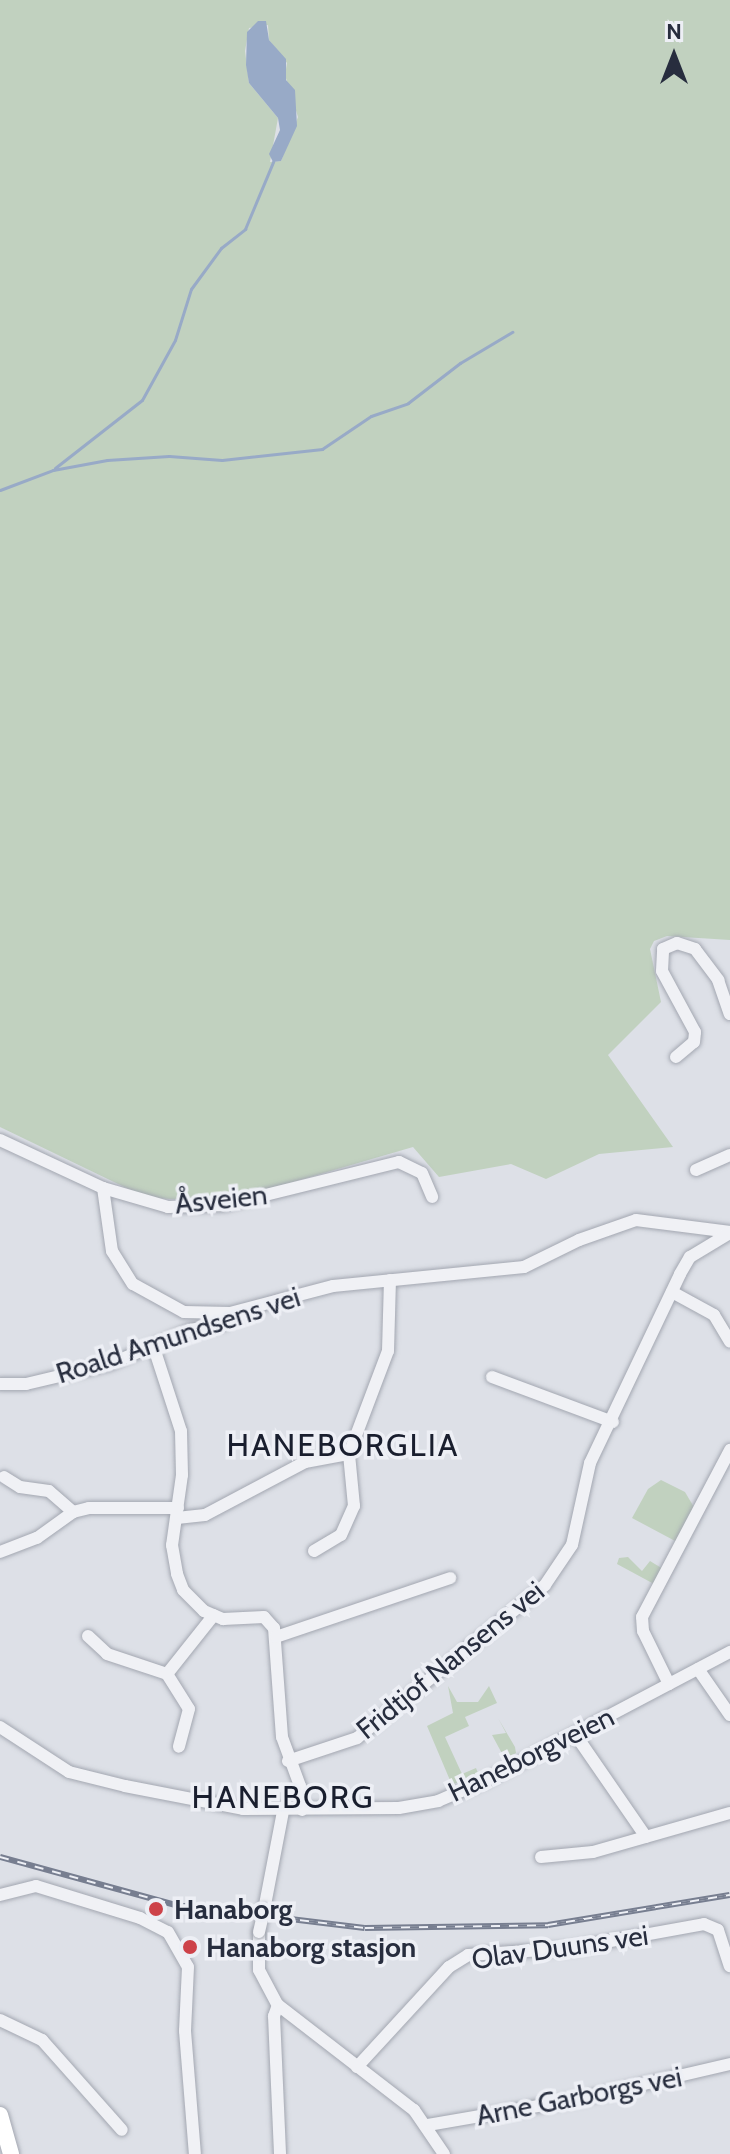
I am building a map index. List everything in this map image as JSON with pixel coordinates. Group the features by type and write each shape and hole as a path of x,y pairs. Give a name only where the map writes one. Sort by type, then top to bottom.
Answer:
{"main road":[{"path":"0,2115 11,2154"}],"street":[{"path":"676,1057 694,1042 695,1032 662,971 663,949 677,943 695,949 718,980 730,1014"},
{"name":"Åsveien","path":"0,1140 103,1188 168,1207 225,1205 399,1162 422,1173 432,1197"},
{"path":"696,1170 730,1155"},
{"path":"103,1188 112,1251 133,1284 184,1312 230,1313"},
{"name":"Roald Amundsens vei","path":"0,1384 26,1384 154,1348 190,1330 223,1324 230,1313 333,1286 524,1267 579,1240 636,1220 730,1232"},
{"name":"Fridtjof Nansens vei","path":"288,1761 357,1738 545,1585 572,1545 590,1463 613,1422 690,1257 730,1232"},
{"path":"314,1551 341,1535 354,1506 349,1454 388,1351 390,1280"},
{"path":"672,1292 706,1308 730,1342"},
{"path":"154,1348 181,1431 177,1513 172,1545 183,1590 214,1615 264,1617 276,1637 282,1737 288,1761 300,1786 302,1810"},
{"path":"492,1377 613,1422"},
{"path":"669,1684 643,1631 642,1617 730,1450"},
{"path":"0,1552 56,1528 73,1512 123,1505 205,1515 305,1462 349,1454"},
{"path":"4,1477 20,1487 49,1491 73,1512"},
{"path":"276,1637 450,1578"},
{"path":"167,1674 214,1615"},
{"path":"88,1636 107,1654 167,1674 189,1709 179,1747"},
{"name":"Haneborgveien","path":"0,1727 86,1778 224,1806 283,1811 387,1809 438,1801 575,1734 730,1652"},
{"path":"698,1669 730,1715"},
{"path":"575,1734 646,1837"},
{"path":"283,1811 259,1932 259,1970 278,2005 428,2125 444,2154"},
{"path":"541,1857 593,1852 730,1813"},
{"path":"0,1895 36,1886 140,1918 168,1932 188,1967 185,2031 195,2154"},
{"name":"Olav Duuns vei","path":"357,2067 449,1967 468,1955 572,1948 712,1926 730,1966"},
{"path":"278,2005 274,2016 280,2154"},
{"path":"0,2020 42,2040 122,2130"},
{"name":"Arne Garborgs vei","path":"428,2125 584,2098 730,2064"}],"green space":[{"path":"0,0 730,0 730,940 667,936 654,941 650,949 661,1002 608,1055 673,1147 599,1154 546,1179 511,1164 439,1177 413,1147 276,1187 195,1201 145,1197 0,1127","holes":["268,25 269,40 287,63 285,75 298,117 281,161 270,162 278,118 249,83 245,51 249,28"]},
{"path":"661,1480 685,1492 695,1509 677,1542 632,1518 648,1489"},
{"path":"628,1557 642,1571 650,1561 663,1569 654,1584 617,1564 619,1558"},
{"path":"448,1686 457,1702 478,1702 489,1686 497,1703 465,1717 469,1726 445,1737 462,1774 476,1768 478,1773 452,1785 427,1726 453,1713"},
{"path":"498,1718 515,1747 516,1753 505,1759 492,1735 506,1733"}],"water":[{"path":"258,21 266,21 269,40 286,59 286,80 295,90 297,126 281,161 273,162 269,154 280,130 278,118 249,83 246,65 247,32"}],"waterway":[{"path":"55,468 142,400 175,340 191,289 221,248 245,229 273,162"},
{"path":"0,490 53,470 107,460 169,456 222,460 322,449 371,416 408,403 460,363 512,332"}],"railway":[{"path":"0,1857 175,1905 365,1928 548,1925 730,1895"}],"place":[{"name":"Hanaborg","path":"156,1909"},
{"name":"Hanaborg stasjon","path":"190,1947"}],"district":[{"name":"HANEBORGLIA","path":"343,1445"},
{"name":"HANEBORG","path":"283,1797"}]}
